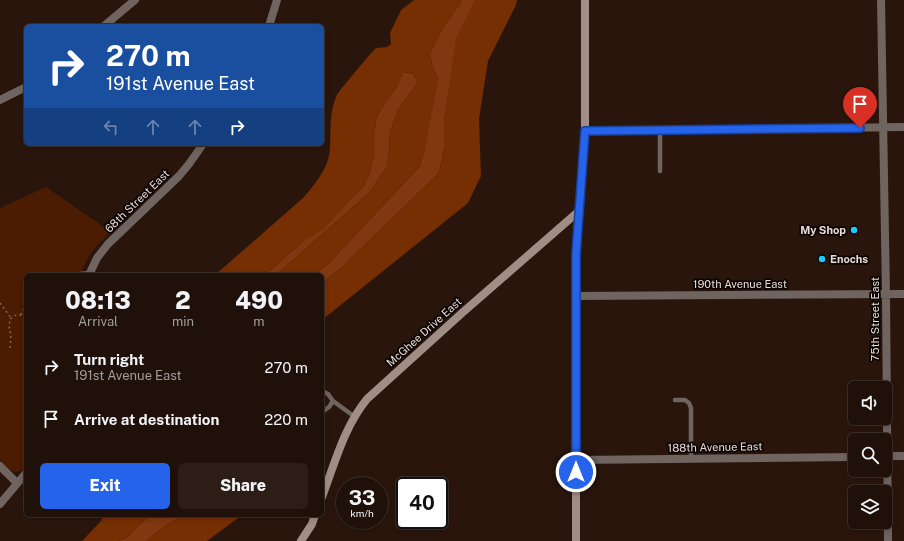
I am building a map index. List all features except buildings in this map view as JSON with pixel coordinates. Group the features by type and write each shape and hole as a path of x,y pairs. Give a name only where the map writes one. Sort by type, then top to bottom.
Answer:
{"street":[{"path":"106,24 135,0"},
{"path":"270,24 277,0"},
{"path":"576,541 576,254 585,131 585,0"},
{"name":"75th Street East","path":"881,0 886,294 886,433"},
{"path":"0,100 24,88"},
{"path":"585,131 904,127"},
{"name":"68th Street East","path":"90,273 97,258 108,244 179,176 201,146"},
{"name":"McGhee Drive East","path":"324,491 347,431 361,407 376,390 579,211"},
{"name":"190th Avenue East","path":"576,296 904,294"},
{"path":"892,456 904,456"},
{"name":"188th Avenue East","path":"576,460 848,457"},
{"path":"0,466 17,483"},
{"path":"0,504 24,475"},
{"name":"75th Street East","path":"886,477 888,541"},
{"path":"301,541 312,524 314,517"}],"lane":[{"path":"660,130 660,171"},
{"path":"324,392 328,394 333,401 355,416"},
{"path":"675,400 685,400 689,403 691,408 691,459"},
{"path":"324,411 333,401"}],"path":[{"path":"0,303 11,318 9,330 11,334 10,348"},
{"path":"11,318 16,315 21,315 24,309"}],"shaded area":[{"path":"414,0 462,0 444,26 430,53 432,65 438,79 424,155 420,166 329,263 316,273 278,273 369,193 387,166 390,132 398,110 416,85 416,79 413,74 405,72 376,119 375,154 370,172 363,187 324,229 302,242 271,270 265,273 217,273 303,198 317,181 324,169 329,155 331,116 337,95 376,48 387,47 391,44 390,33 401,10"},
{"path":"462,0 475,0 449,92 444,120 444,149 439,173 342,267 324,281 324,273 316,273 329,263 420,166 438,79 432,65 430,53 444,26"},
{"path":"475,0 517,0 516,5 488,61 479,119 481,176 468,203 324,318 324,281 342,267 439,173 444,149 444,120 456,38"},
{"path":"404,72 413,74 416,79 416,85 398,110 390,132 387,166 369,193 278,273 265,273 271,270 363,187 370,172 374,154 376,119 396,88"},
{"path":"46,187 111,232 92,251 82,273 24,273 24,469 15,472 8,469 0,460 0,208"},
{"path":"103,517 148,517 126,538 118,541 82,541"},
{"path":"148,517 182,517 165,526 147,541 118,541 126,538"},
{"path":"182,517 239,517 207,541 147,541 175,520"}],"place":[{"name":"My Shop","path":"854,230"},
{"name":"Enochs","path":"822,259"}],"route":[{"path":"576,472 576,254 585,131 860,128"}]}
